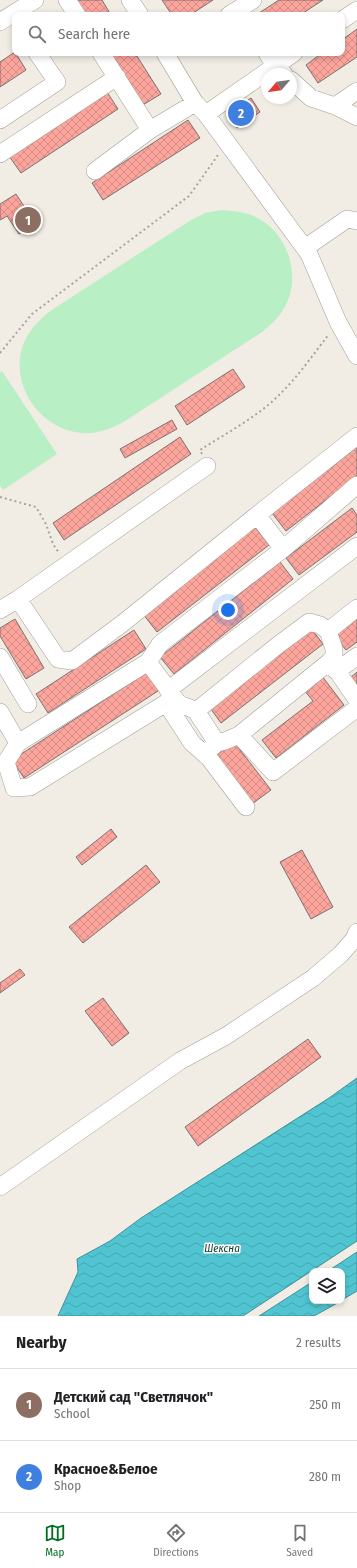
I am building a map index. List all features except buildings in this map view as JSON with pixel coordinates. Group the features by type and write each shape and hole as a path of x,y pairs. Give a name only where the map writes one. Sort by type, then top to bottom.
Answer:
{"street":[{"path":"19,12 35,0"},
{"path":"67,0 75,12"},
{"path":"130,0 138,12"},
{"path":"345,18 357,10"},
{"path":"0,120 57,82 39,56"},
{"path":"103,56 150,130"},
{"path":"168,56 200,108 309,254 338,322 357,356"},
{"path":"95,171 150,130 200,108 289,56"},
{"path":"0,154 117,77"},
{"path":"297,85 312,98 335,106 357,117"},
{"path":"335,106 357,91"},
{"path":"305,248 347,219 357,221"},
{"path":"18,599 58,658 72,662 357,436"},
{"path":"0,610 67,565 207,466"},
{"path":"355,491 160,644 148,662 18,744 6,762 14,788 30,787 171,699 357,546"},
{"path":"257,515 283,549"},
{"path":"328,631 357,608"},
{"path":"196,711 309,622 320,625 328,631 334,649 333,666 357,700"},
{"path":"204,754 217,743 239,735 333,666 357,656"},
{"path":"0,657 28,704"},
{"path":"148,662 171,699 192,743 204,754 246,808"},
{"path":"171,699 196,711 217,743"},
{"path":"239,735 273,772 357,708"},
{"path":"0,712 18,744"},
{"path":"0,1187 180,1061 226,1036 313,978 341,954 354,939 357,932"}],"path":[{"path":"0,353 32,314 189,196 227,143"},
{"path":"207,466 200,450 262,410 277,397 291,383 338,322"},
{"path":"0,497 36,507 46,524 53,544 67,565"}],"green space":[{"path":"221,210 236,211 251,215 264,221 282,242 292,269 292,283 289,297 283,310 274,322 262,332 116,426 99,432 81,433 60,427 46,419 26,394 21,379 20,364 22,348 29,333 34,327 50,311 191,220 205,213"},
{"path":"2,371 57,454 3,490 0,485 0,373"}],"water":[{"name":"Шексна","path":"357,1078 357,1241 316,1268 309,1268 309,1273 243,1316 58,1316 78,1272 77,1259 110,1241 141,1218 329,1098"},
{"path":"357,1252 357,1291 345,1298 345,1268 333,1268"},
{"path":"309,1284 309,1304 336,1304 314,1316 259,1316"}],"place":[{"name":"Красное&Белое","path":"241,113"},
{"name":"Детский сад \"Светлячок\"","path":"28,220"}]}
